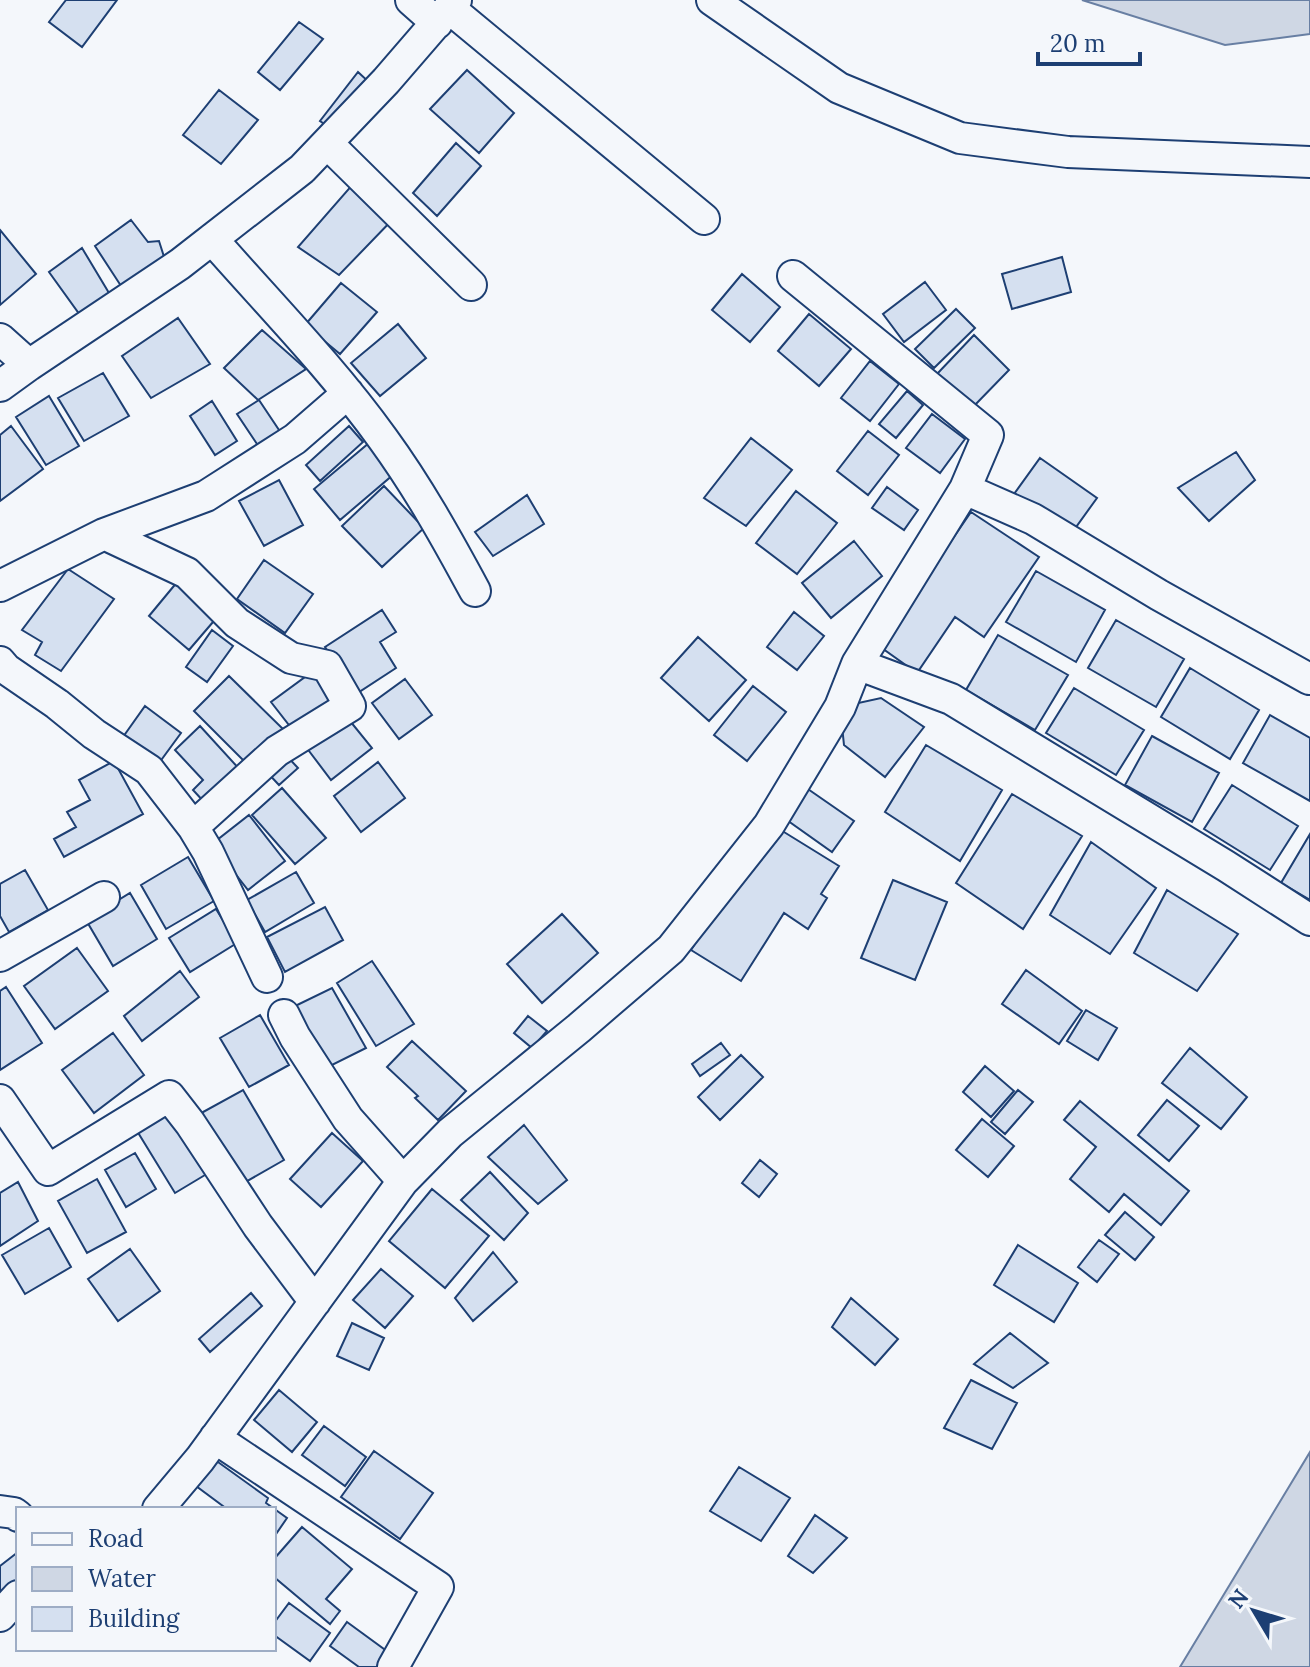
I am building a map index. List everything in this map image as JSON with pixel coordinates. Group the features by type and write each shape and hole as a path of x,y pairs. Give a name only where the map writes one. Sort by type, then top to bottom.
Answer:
{"street":[{"path":"411,0 447,10 704,219"},
{"path":"712,0 839,88 960,138 1068,152 1310,162"},
{"path":"0,386 180,264 302,169 386,81 447,10"},
{"path":"327,143 471,285"},
{"path":"212,239 348,393 384,440 434,516 475,591"},
{"path":"160,1507 215,1438 403,1181 450,1133 671,949 769,825 840,707 857,664 965,489 988,435 793,276"},
{"path":"0,339 29,365"},
{"path":"0,586 104,534 206,496 295,439 348,393"},
{"path":"965,489 1033,519 1159,595 1309,679"},
{"path":"104,534 187,573 237,623 291,658 327,666 350,706 277,751 193,827"},
{"path":"0,662 94,734 149,770 193,827 208,852 267,977"},
{"path":"857,664 951,699 1310,920"},
{"path":"0,956 104,897"},
{"path":"284,1015 348,1119 403,1181"},
{"path":"0,1100 48,1170 169,1096 258,1226 315,1302"},
{"path":"215,1438 438,1587 393,1667"},
{"path":"0,1616 16,1598"}],"water":[{"path":"1082,0 1310,0 1310,34 1225,45"},
{"path":"1310,1452 1310,1667 1180,1667"}],"building":[{"path":"66,0 117,0 82,47 49,22"},
{"path":"299,22 323,39 280,90 258,72"},
{"path":"467,70 514,113 479,153 430,109"},
{"path":"358,72 371,84 330,128 320,121"},
{"path":"219,90 258,120 221,164 183,135"},
{"path":"456,143 481,166 437,216 413,193"},
{"path":"353,184 395,217 339,275 298,247"},
{"path":"131,220 148,242 159,241 166,263 123,289 95,246"},
{"path":"0,230 36,274 0,305"},
{"path":"82,248 109,293 80,315 49,272"},
{"path":"1062,257 1071,292 1012,309 1002,274"},
{"path":"742,274 780,307 750,342 712,310"},
{"path":"925,282 946,310 904,342 883,314"},
{"path":"341,283 377,312 340,354 305,325"},
{"path":"956,309 975,328 934,368 915,349"},
{"path":"809,314 851,349 819,386 778,351"},
{"path":"178,318 210,364 151,398 122,356"},
{"path":"398,324 426,358 380,396 351,363"},
{"path":"262,330 306,369 258,400 224,368"},
{"path":"974,335 1009,370 972,408 937,374"},
{"path":"870,361 899,384 870,421 841,398"},
{"path":"103,373 129,416 84,441 58,398"},
{"path":"907,391 923,405 896,438 879,424"},
{"path":"49,396 79,446 46,465 16,417"},
{"path":"259,400 285,439 263,453 237,414"},
{"path":"212,401 237,441 215,455 190,416"},
{"path":"932,414 965,439 940,473 906,448"},
{"path":"11,426 43,469 0,501 0,435"},
{"path":"349,426 363,442 320,481 306,465"},
{"path":"868,431 899,455 868,495 837,471"},
{"path":"751,438 792,470 746,526 704,498"},
{"path":"369,443 394,474 340,520 314,489"},
{"path":"1236,452 1255,480 1209,521 1178,488"},
{"path":"1040,458 1097,498 1071,534 1014,494"},
{"path":"279,480 303,525 264,546 239,501"},
{"path":"384,486 424,528 382,567 342,526"},
{"path":"887,487 918,510 904,530 872,508"},
{"path":"796,491 837,523 797,574 756,543"},
{"path":"527,495 544,524 493,556 475,532"},
{"path":"971,512 1039,557 984,637 955,617 917,673 879,646"},
{"path":"854,541 882,576 831,618 802,583"},
{"path":"264,560 313,594 285,633 237,599"},
{"path":"68,569 114,599 61,671 35,655 42,642 22,630"},
{"path":"1036,571 1105,610 1076,662 1006,622"},
{"path":"178,581 219,615 189,650 149,616"},
{"path":"382,610 396,632 380,642 396,668 356,694 325,647"},
{"path":"794,612 824,636 797,670 767,647"},
{"path":"1116,620 1184,659 1156,707 1088,668"},
{"path":"212,630 233,646 207,682 186,667"},
{"path":"998,635 1068,675 1035,730 966,690"},
{"path":"698,637 746,680 709,721 661,678"},
{"path":"1190,668 1259,710 1230,759 1161,717"},
{"path":"316,669 340,701 296,734 271,702"},
{"path":"229,676 285,731 250,767 194,711"},
{"path":"405,679 432,715 399,739 372,703"},
{"path":"753,686 786,712 747,761 714,735"},
{"path":"1074,688 1144,730 1116,775 1046,733"},
{"path":"881,698 924,727 885,777 844,745 840,707"},
{"path":"145,706 181,733 159,763 123,737"},
{"path":"1270,715 1310,738 1310,801 1243,763"},
{"path":"346,716 372,748 331,780 306,747"},
{"path":"200,726 242,772 206,804 193,790 203,780 175,750"},
{"path":"1152,736 1219,773 1192,822 1125,785"},
{"path":"926,745 1002,790 960,861 885,812"},
{"path":"283,752 298,768 279,785 264,769"},
{"path":"114,761 143,814 64,857 54,839 76,827 67,812 90,800 79,780"},
{"path":"378,762 405,798 361,832 334,796"},
{"path":"1232,785 1298,826 1270,870 1204,829"},
{"path":"805,787 854,821 832,852 784,818"},
{"path":"282,788 326,838 295,864 252,815"},
{"path":"1012,794 1082,836 1023,929 956,883"},
{"path":"249,815 285,861 248,890 212,844"},
{"path":"771,824 839,866 821,894 827,898 808,929 784,913 741,981 691,950"},
{"path":"1310,834 1310,900 1281,883"},
{"path":"1091,842 1156,888 1110,954 1050,915"},
{"path":"188,857 214,901 166,929 141,885"},
{"path":"25,870 48,910 9,932 0,916 0,884"},
{"path":"296,872 314,903 265,932 247,900"},
{"path":"893,880 947,902 915,980 861,958"},
{"path":"1167,890 1238,934 1197,991 1134,953"},
{"path":"130,893 157,939 113,966 86,920"},
{"path":"325,907 343,940 285,972 267,937"},
{"path":"216,909 237,943 190,972 169,938"},
{"path":"562,914 598,953 542,1003 507,964"},
{"path":"77,948 108,991 55,1029 24,986"},
{"path":"372,961 414,1024 376,1046 337,983"},
{"path":"1026,970 1082,1011 1059,1044 1002,1004"},
{"path":"180,971 199,997 142,1041 124,1016"},
{"path":"6,987 42,1043 0,1070 0,991"},
{"path":"332,988 366,1048 328,1067 291,1008"},
{"path":"1086,1010 1117,1028 1098,1060 1067,1041"},
{"path":"260,1015 289,1065 249,1087 220,1038"},
{"path":"528,1016 547,1031 532,1048 514,1033"},
{"path":"113,1033 144,1075 94,1113 62,1070"},
{"path":"412,1041 466,1091 438,1120 387,1067"},
{"path":"721,1043 730,1055 700,1076 692,1064"},
{"path":"1190,1048 1247,1097 1221,1129 1162,1083"},
{"path":"741,1055 763,1077 720,1120 698,1097"},
{"path":"985,1066 1014,1091 991,1117 963,1092"},
{"path":"243,1090 284,1160 235,1188 194,1117"},
{"path":"1018,1090 1033,1102 1005,1134 991,1122"},
{"path":"1167,1100 1199,1126 1169,1161 1138,1135"},
{"path":"1080,1101 1189,1191 1161,1225 1124,1194 1109,1212 1070,1179 1096,1147 1064,1120"},
{"path":"169,1104 210,1172 175,1193 134,1126"},
{"path":"982,1119 1014,1146 988,1177 956,1150"},
{"path":"524,1125 567,1180 538,1204 488,1157"},
{"path":"332,1133 363,1161 321,1207 290,1179"},
{"path":"135,1153 156,1189 126,1207 105,1170"},
{"path":"760,1160 777,1174 759,1197 742,1183"},
{"path":"490,1172 528,1213 504,1240 461,1200"},
{"path":"97,1179 126,1232 87,1253 58,1201"},
{"path":"18,1182 38,1221 0,1246 0,1193"},
{"path":"432,1189 489,1236 445,1288 389,1241"},
{"path":"1125,1212 1154,1237 1135,1260 1105,1235"},
{"path":"49,1228 71,1267 25,1294 2,1255"},
{"path":"1099,1240 1119,1254 1097,1282 1078,1267"},
{"path":"1018,1245 1078,1283 1054,1322 994,1285"},
{"path":"130,1249 160,1291 118,1321 88,1279"},
{"path":"493,1252 517,1282 473,1321 455,1298"},
{"path":"381,1269 413,1296 385,1328 353,1300"},
{"path":"251,1293 262,1306 210,1352 199,1339"},
{"path":"851,1298 898,1339 875,1365 832,1327"},
{"path":"352,1323 384,1338 369,1370 337,1356"},
{"path":"1010,1333 1048,1363 1013,1388 974,1364"},
{"path":"971,1380 1017,1403 992,1449 944,1428"},
{"path":"279,1390 317,1422 292,1452 254,1420"},
{"path":"324,1426 366,1457 345,1486 302,1455"},
{"path":"374,1451 433,1493 400,1539 341,1497"},
{"path":"211,1457 268,1498 266,1503 272,1507 224,1507 192,1483"},
{"path":"739,1467 790,1498 761,1541 710,1511"},
{"path":"276,1510 287,1518 276,1534"},
{"path":"815,1515 847,1538 813,1573 788,1556"},
{"path":"302,1527 352,1569 326,1599 340,1611 330,1624 276,1579 276,1557"},
{"path":"16,1554 16,1587 4,1599 0,1591 0,1566"},
{"path":"289,1603 330,1633 310,1661 276,1636 276,1620"},
{"path":"347,1622 388,1652 377,1667 359,1667 330,1646"}]}
